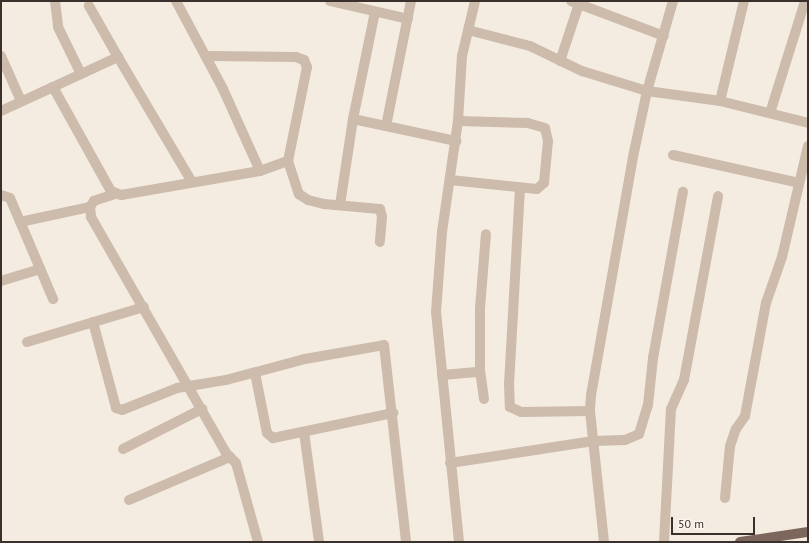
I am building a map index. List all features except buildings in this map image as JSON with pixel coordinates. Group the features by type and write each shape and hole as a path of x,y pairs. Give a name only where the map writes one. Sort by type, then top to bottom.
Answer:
{"main road":[{"path":"740,542 808,532"}],"street":[{"path":"55,1 58,27 81,74"},
{"path":"176,1 206,56 260,171"},
{"path":"330,1 408,19"},
{"path":"386,126 411,1"},
{"path":"459,542 436,312 442,232 456,141 462,56 475,1"},
{"path":"604,542 590,411 600,338 640,119 674,1"},
{"path":"720,101 744,1"},
{"path":"770,113 805,1"},
{"path":"560,61 577,2 664,36"},
{"path":"89,6 192,182"},
{"path":"340,205 353,120 375,12"},
{"path":"468,30 530,46 592,75 647,91 720,101 808,123"},
{"path":"1,56 21,101"},
{"path":"206,56 296,57 306,61 307,67 288,161 302,197 324,204 380,209 382,217 380,242"},
{"path":"1,111 118,57"},
{"path":"53,87 115,194"},
{"path":"353,120 456,141"},
{"path":"450,180 537,189 544,185 548,141 545,128 528,123 458,121"},
{"path":"725,498 730,446 745,416 766,304 782,257 798,183 808,146"},
{"path":"673,154 798,183"},
{"path":"20,222 90,207 94,201 115,194 130,194 260,171 288,161"},
{"path":"520,188 509,383 510,407 521,412 590,411"},
{"path":"450,463 593,441 631,439 642,430 683,192"},
{"path":"1,195 10,198 53,299"},
{"path":"664,542 671,409 684,380 718,196"},
{"path":"90,207 93,222 144,307 240,474 258,542"},
{"path":"484,400 480,372 480,308 486,234"},
{"path":"1,281 40,269"},
{"path":"27,342 144,307"},
{"path":"93,322 118,410 126,410 177,388 190,387 255,373 305,359 383,344 386,347 406,542"},
{"path":"442,375 480,372"},
{"path":"255,373 268,436 276,438 393,413"},
{"path":"123,448 202,409"},
{"path":"304,432 319,542"},
{"path":"130,500 230,457"}]}
